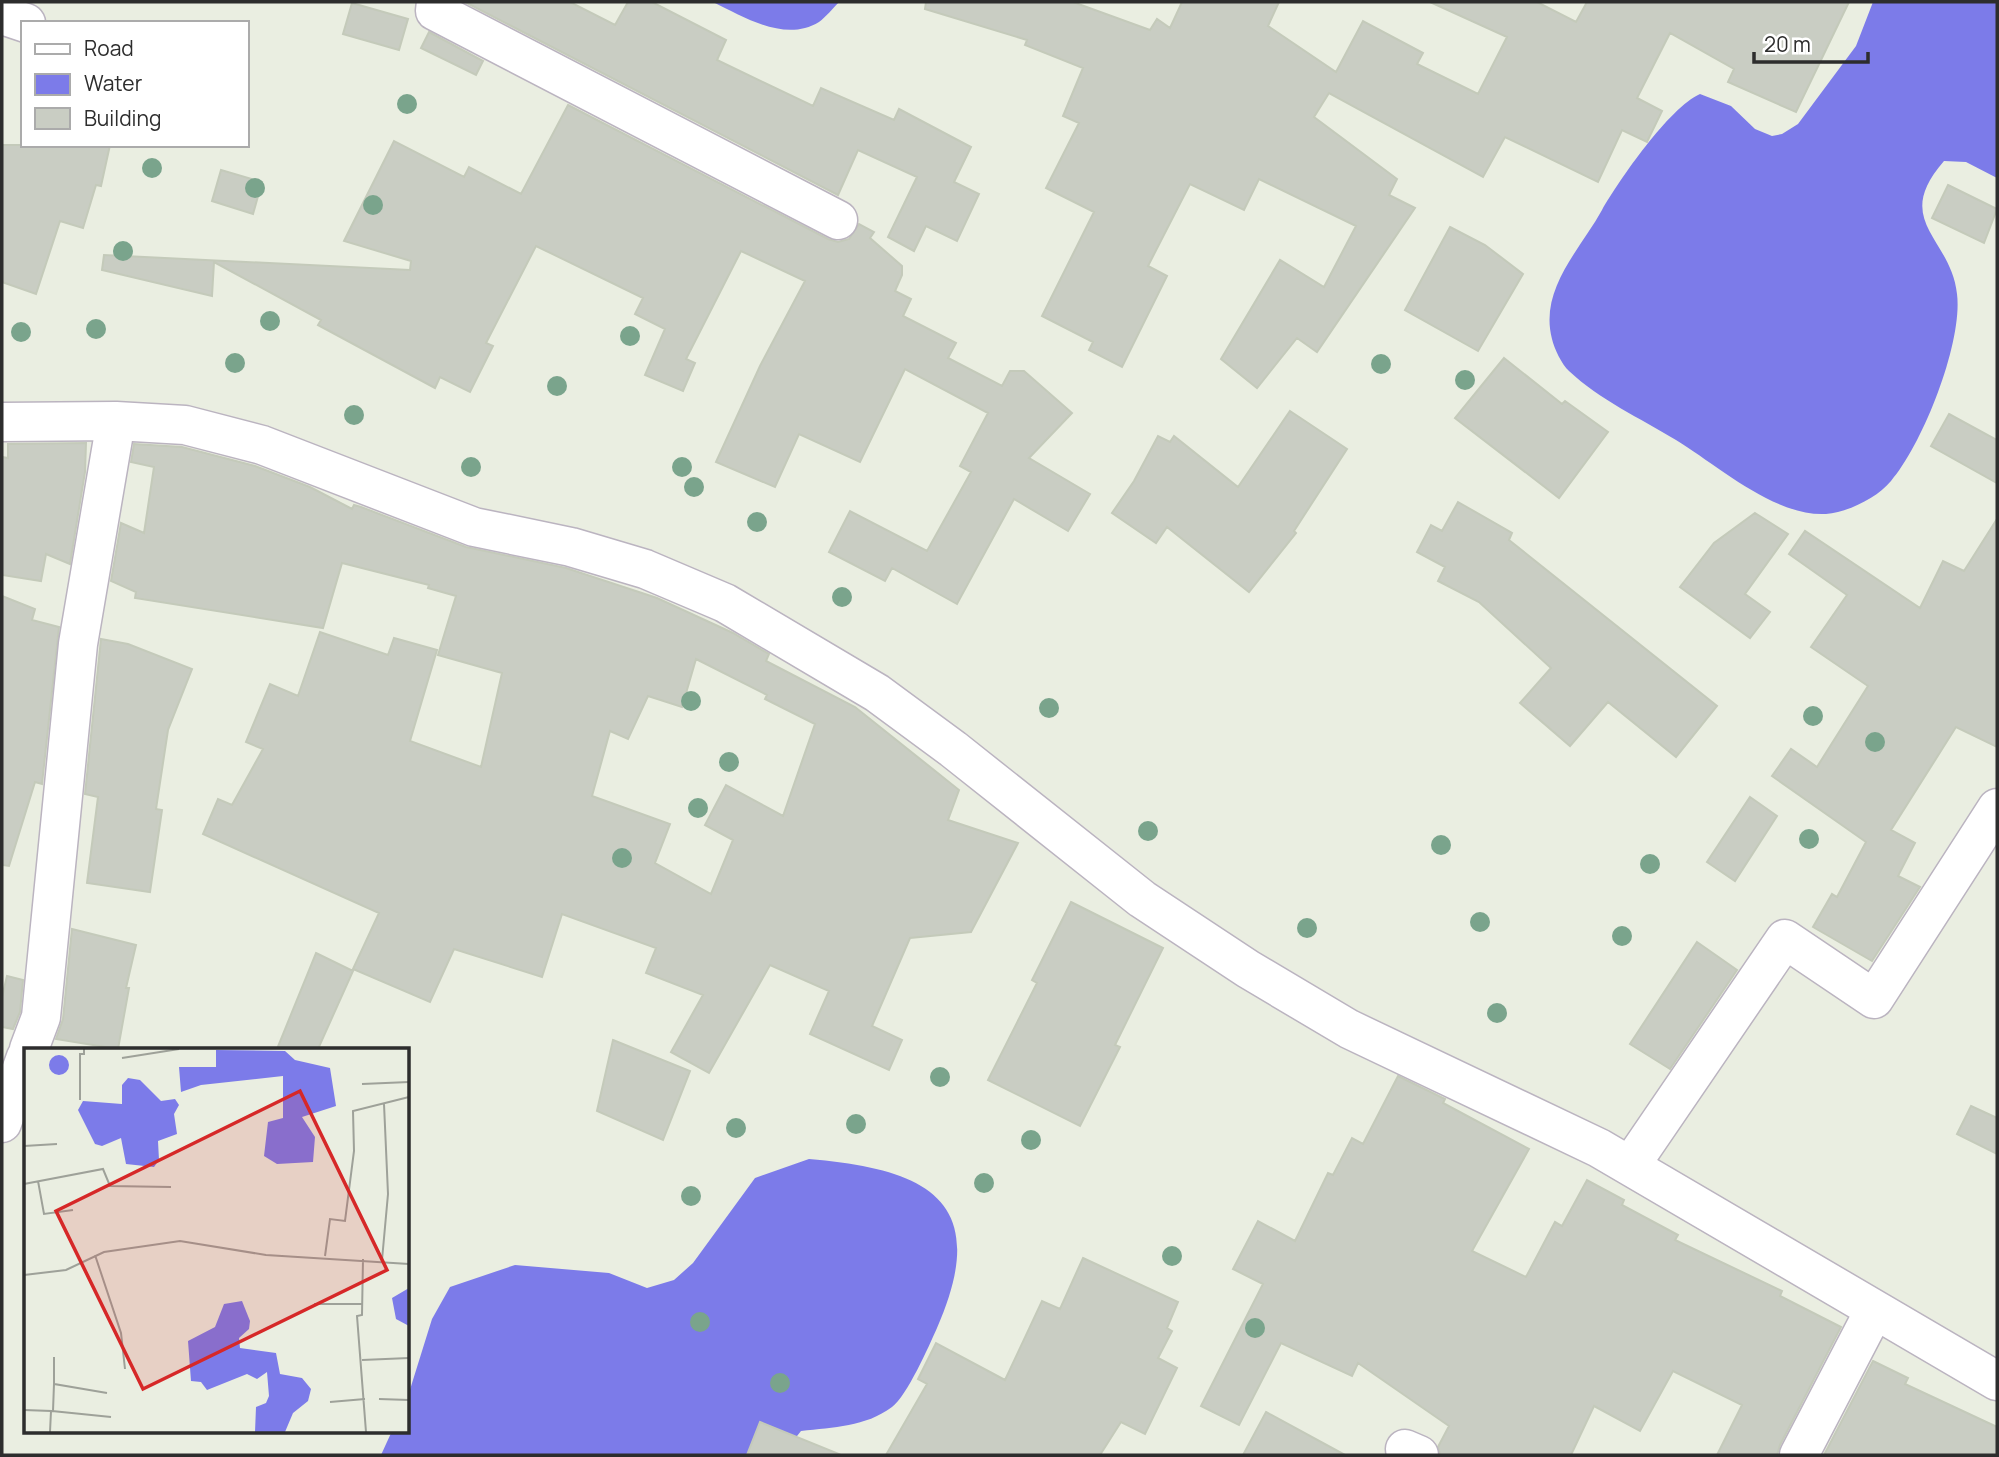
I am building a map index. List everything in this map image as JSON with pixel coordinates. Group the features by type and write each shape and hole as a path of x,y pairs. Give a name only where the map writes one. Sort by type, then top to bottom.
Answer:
{"street":[{"path":"436,2 435,11 838,220"},
{"path":"2,15 21,21"},
{"path":"2,422 116,421 185,425 262,445 474,527 571,547 633,565 725,603 877,693 953,749 1142,900 1248,969 1349,1029 1599,1148 1874,1311 1997,1379"},
{"path":"29,1048 41,1017 78,644 116,421"},
{"path":"1630,1166 1785,939 1874,999 1997,808"},
{"path":"2,1123 24,1062"},
{"path":"1799,1455 1874,1311"}],"water":[{"path":"713,2 839,2 819,22 792,30 765,26"},
{"path":"1873,2 1997,2 1997,178 1966,162 1944,161 1929,182 1923,200 1923,215 1928,229 1953,274 1957,314 1947,365 1916,443 1891,481 1870,498 1835,513 1807,513 1787,507 1747,488 1581,381 1566,368 1555,347 1550,321 1551,303 1564,271 1610,197 1646,146 1674,114 1700,94 1731,106 1755,129 1772,136 1782,134 1798,124 1856,46"},
{"path":"809,1159 851,1164 887,1172 916,1183 938,1199 952,1221 957,1249 952,1284 923,1358 911,1382 892,1407 860,1422 801,1431 782,1455 381,1455 392,1432 410,1432 410,1390 432,1319 450,1287 515,1265 609,1273 647,1288 674,1280 693,1263 755,1178"}],"building":[{"path":"465,2 570,2 615,25 628,2 652,2 726,40 717,60 813,106 821,88 894,120 899,109 971,147 954,182 979,194 957,241 926,226 914,251 888,237 917,177 858,150 838,195"},
{"path":"926,2 1073,2 1150,30 1157,19 1170,28 1182,2 1279,2 1268,26 1336,72 1363,21 1423,53 1417,64 1478,94 1507,37 1430,2 1537,2 1576,22 1587,2 1849,2 1796,112 1728,82 1734,69 1670,33 1637,98 1662,111 1647,142 1622,130 1598,182 1505,137 1483,177 1329,93 1314,117 1397,179 1389,195 1415,208 1317,352 1297,338 1257,388 1221,359 1280,260 1324,287 1356,226 1259,179 1244,210 1190,184 1148,266 1167,276 1122,367 1089,350 1093,342 1042,316 1094,212 1046,188 1079,123 1063,116 1083,68 1025,45 1027,40 925,9"},
{"path":"352,3 408,19 399,50 343,34"},
{"path":"429,32 483,61 476,75 421,48"},
{"path":"568,105 828,239 838,242 849,239 859,224 874,232 870,238 902,266 902,275 895,291 911,299 903,316 956,343 948,358 1002,386 1010,371 1024,371 1072,413 1029,458 1090,494 1068,531 1014,499 957,604 892,568 885,581 829,552 850,511 927,551 971,472 960,466 988,413 905,369 860,462 799,434 775,487 716,462 760,366 805,281 741,251 686,359 695,363 683,391 645,375 665,329 635,314 643,298 536,246 486,343 493,346 470,392 440,377 435,388 318,325 321,320 214,262 212,296 102,270 104,255 410,270 411,261 344,241 394,141 464,177 469,167 521,194"},
{"path":"2,145 110,147 101,186 96,185 83,228 60,221 36,294 2,282"},
{"path":"221,170 262,182 253,214 212,201"},
{"path":"1948,185 1997,209 1984,243 1932,218"},
{"path":"1450,227 1485,245 1523,274 1478,351 1405,310"},
{"path":"1504,358 1562,404 1565,401 1608,432 1559,498 1455,418"},
{"path":"1290,411 1347,449 1294,531 1296,533 1249,592 1167,527 1156,543 1112,513 1134,481 1158,436 1170,442 1174,436 1238,487"},
{"path":"1949,414 1997,440 1997,483 1931,446"},
{"path":"86,443 85,472 70,564 46,554 41,581 2,575 2,457 8,458 8,444"},
{"path":"134,444 182,447 255,466 310,487 352,509 354,505 361,507 466,547 566,568 657,598 733,633 769,654 766,661 855,707 959,790 948,820 1018,843 971,932 910,938 872,1026 902,1040 889,1070 810,1034 829,991 770,965 709,1073 671,1052 703,995 646,973 656,948 562,914 542,977 454,949 430,1002 353,969 379,913 203,834 218,799 232,805 263,749 246,742 270,684 298,696 320,632 388,655 394,638 437,650 410,741 481,767 502,673 438,655 456,596 428,588 429,585 342,563 323,628 135,598 136,592 111,581 121,523 144,533 154,467 131,462","holes":["696,659 767,695 765,699 815,724 783,816 726,785 705,825 733,840 711,894 655,863 670,824 592,796 610,731 628,739 648,696 682,707"]},
{"path":"1458,502 1512,533 1509,540 1717,706 1676,757 1608,702 1570,746 1520,703 1551,668 1479,602 1438,581 1445,567 1417,552 1431,525 1442,531"},
{"path":"1755,513 1788,534 1745,594 1770,612 1750,638 1680,587 1714,543"},
{"path":"1997,519 1997,747 1956,727 1891,830 1915,843 1898,876 1920,887 1872,961 1813,927 1832,894 1837,897 1866,842 1772,776 1791,749 1817,767 1868,686 1811,647 1847,595 1789,554 1805,531 1920,608 1943,561 1964,571"},
{"path":"2,596 35,609 32,620 59,627 42,784 35,782 9,866 2,865"},
{"path":"101,639 128,644 192,669 168,730 156,809 162,810 150,892 87,883 98,797 85,794"},
{"path":"1750,797 1777,816 1735,881 1707,862"},
{"path":"1071,902 1163,948 1115,1045 1120,1047 1080,1126 988,1080 1037,983 1032,980"},
{"path":"72,929 136,945 126,988 129,988 118,1048 56,1039 63,1019"},
{"path":"1697,942 1737,970 1670,1069 1630,1044"},
{"path":"316,953 353,971 318,1048 277,1048"},
{"path":"7,976 23,980 20,1012 13,1029 2,1027 2,997"},
{"path":"613,1040 690,1071 663,1140 597,1111"},
{"path":"1398,1076 1445,1099 1443,1103 1529,1149 1472,1251 1526,1277 1555,1222 1562,1226 1587,1180 1624,1200 1622,1205 1678,1235 1675,1240 1782,1291 1780,1296 1841,1327 1777,1455 1717,1455 1742,1405 1673,1371 1640,1431 1594,1406 1571,1455 1440,1455 1438,1447 1449,1426 1358,1363 1352,1376 1281,1343 1239,1425 1201,1406 1263,1284 1233,1269 1258,1221 1295,1241 1328,1173 1333,1175 1352,1138 1363,1144"},
{"path":"1971,1106 1997,1118 1997,1154 1957,1134"},
{"path":"1083,1258 1178,1302 1167,1328 1172,1331 1158,1358 1177,1368 1145,1434 1121,1422 1100,1455 886,1455 927,1384 918,1379 936,1343 1005,1380 1042,1301 1060,1309"},
{"path":"1873,1361 1908,1378 1905,1384 1997,1427 1997,1455 1824,1455"},
{"path":"1266,1412 1345,1455 1243,1455"},
{"path":"760,1422 839,1454 747,1455"}]}
